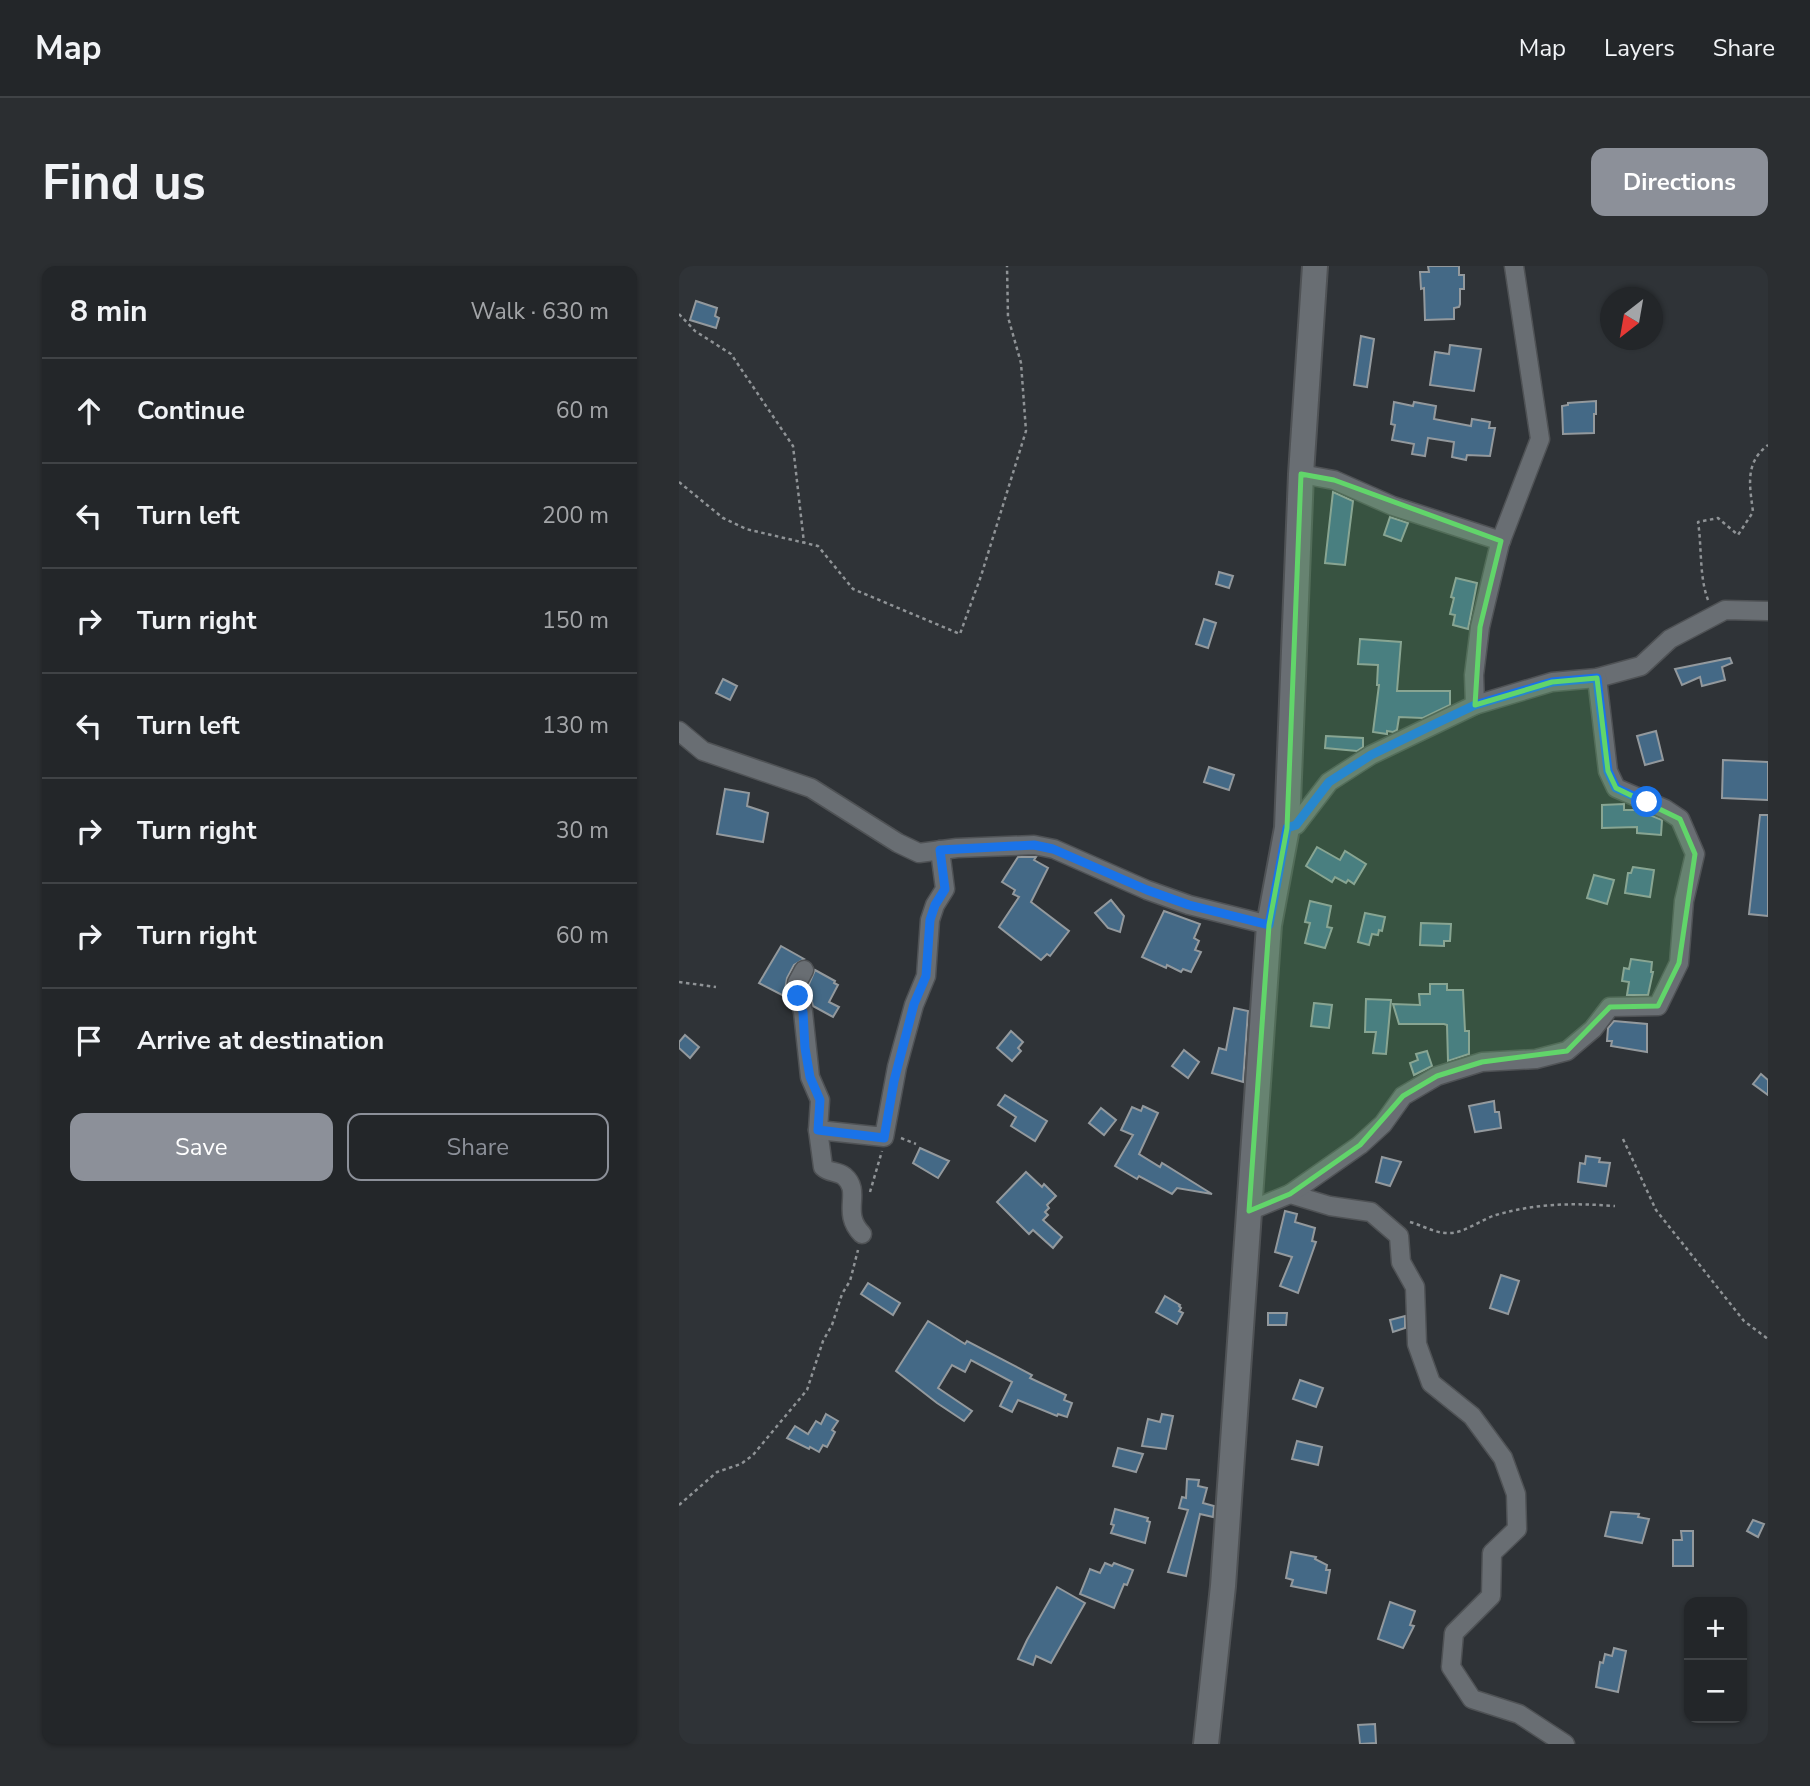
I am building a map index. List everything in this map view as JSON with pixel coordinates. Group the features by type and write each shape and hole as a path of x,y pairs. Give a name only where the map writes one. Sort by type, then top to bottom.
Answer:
{"street":[{"path":"1206,1744 1223,1586 1269,925 1287,828 1301,474 1315,266"},
{"path":"1475,705 1474,675 1480,627 1501,541 1540,439 1514,266"},
{"path":"1301,474 1335,480 1393,506 1501,541"},
{"path":"1287,828 1296,825 1329,782 1371,755 1475,705 1552,682 1597,678 1641,666 1670,639 1725,610 1768,611"},
{"path":"1249,1211 1290,1194 1360,1145 1383,1124 1403,1096 1437,1076 1482,1062 1536,1059 1567,1051 1593,1029 1610,1006 1658,1006 1679,963 1684,901 1695,854 1680,819 1665,809 1616,788 1608,771 1597,678"},
{"path":"679,731 703,751 811,788 898,843 919,853 1034,845 1053,849 1178,901 1226,916 1269,925"},
{"path":"818,1130 884,1138 894,1081 914,1004 926,976 930,920 945,889 940,850"},
{"path":"804,970 797,989 803,1012 810,1077 820,1100 818,1130 823,1167 846,1178 852,1192 851,1218 862,1234"},
{"path":"1290,1194 1330,1206 1371,1213 1399,1236 1401,1262 1415,1287 1417,1344 1431,1383 1472,1416 1503,1458 1516,1494 1517,1529 1492,1553 1491,1596 1454,1633 1451,1667 1472,1699 1519,1714 1565,1744"}],"path":[{"path":"679,482 723,518 746,529 818,546 853,589 960,635 1026,431 1021,363 1008,317 1007,266"},
{"path":"679,314 695,331 731,354 793,446 804,544"},
{"path":"1714,616 1703,589 1697,522 1718,518 1738,535 1753,512 1748,477 1760,451 1768,445"},
{"path":"679,982 716,987"},
{"path":"867,1203 884,1138 895,1137 916,1144"},
{"path":"1623,1139 1656,1210 1744,1321 1768,1339"},
{"path":"1382,1222 1411,1222 1437,1232 1454,1233 1495,1215 1524,1208 1564,1203 1615,1206"},
{"path":"679,1505 717,1472 741,1464 753,1455 807,1390 823,1340 850,1281 862,1234"}],"highlighted area":[{"path":"1301,474 1334,480 1501,541 1480,627 1475,705 1552,682 1597,678 1608,771 1616,788 1680,819 1695,854 1679,963 1658,1006 1610,1007 1567,1051 1482,1062 1437,1076 1403,1096 1360,1145 1290,1194 1249,1211 1269,925 1287,828"}],"building":[{"path":"1428,266 1459,266 1459,275 1464,275 1464,289 1460,289 1460,304 1454,308 1454,319 1425,320 1424,288 1421,289 1420,272 1429,272"},
{"path":"696,301 717,308 715,316 719,318 716,328 690,320"},
{"path":"1361,336 1374,339 1367,387 1354,385"},
{"path":"1450,345 1481,349 1474,391 1430,385 1435,352 1449,354"},
{"path":"1596,401 1594,433 1563,434 1562,406"},
{"path":"1394,402 1413,406 1414,402 1436,406 1434,419 1471,426 1472,419 1490,422 1489,428 1495,428 1490,456 1467,455 1466,460 1452,457 1454,442 1428,438 1425,456 1412,454 1414,444 1392,440 1395,425 1391,424"},
{"path":"1333,492 1353,501 1345,565 1325,563"},
{"path":"1390,517 1408,523 1401,541 1384,535"},
{"path":"1219,572 1233,576 1229,588 1216,584"},
{"path":"1456,578 1477,583 1468,629 1453,625 1455,615 1450,614"},
{"path":"1204,619 1216,623 1208,648 1196,644"},
{"path":"1360,639 1401,642 1397,691 1450,691 1450,705 1423,718 1399,717 1397,730 1393,732 1373,732 1379,685 1378,665 1358,664"},
{"path":"1730,658 1732,663 1722,667 1725,680 1702,686 1700,677 1682,685 1675,669"},
{"path":"723,679 737,686 730,700 716,693"},
{"path":"1656,731 1663,760 1645,765 1637,736"},
{"path":"1326,736 1363,738 1363,747 1357,751 1325,748"},
{"path":"1723,760 1768,762 1768,800 1722,798"},
{"path":"1209,767 1234,775 1229,790 1204,782"},
{"path":"725,789 749,793 747,806 768,813 763,842 717,834"},
{"path":"1624,804 1624,810 1638,810 1662,820 1661,835 1637,833 1637,827 1602,828 1602,805"},
{"path":"1760,815 1768,815 1768,916 1749,914"},
{"path":"1317,847 1340,860 1345,851 1366,864 1354,884 1335,877 1332,882 1306,866"},
{"path":"1018,857 1036,857 1034,860 1048,868 1031,902 1069,931 1050,956 1047,954 1041,960 999,927 1019,897 1013,894 1015,890 1002,882"},
{"path":"1633,867 1654,870 1650,897 1625,893 1628,873 1631,873"},
{"path":"1594,875 1614,880 1607,904 1587,898"},
{"path":"1111,900 1124,916 1120,932 1108,928 1095,913"},
{"path":"1310,901 1331,906 1327,927 1332,928 1325,948 1305,943 1310,923 1305,922"},
{"path":"1164,911 1200,924 1194,938 1199,941 1195,950 1201,952 1191,972 1183,969 1181,972 1167,965 1166,968 1142,957"},
{"path":"1365,913 1385,917 1382,931 1379,930 1378,935 1372,934 1369,945 1358,942"},
{"path":"1421,923 1451,924 1450,941 1444,941 1444,946 1420,945"},
{"path":"781,946 804,959 794,965 787,978 784,996 759,983"},
{"path":"1631,959 1652,962 1653,972 1648,995 1627,995 1629,982 1622,981 1624,968 1629,969"},
{"path":"815,970 838,985 829,1002 839,1007 833,1017 813,1006 808,986"},
{"path":"1430,984 1447,984 1447,990 1463,990 1465,1031 1469,1031 1469,1054 1448,1061 1447,1025 1399,1024 1393,1004 1420,1005 1419,994 1430,994"},
{"path":"1366,999 1391,1000 1386,1054 1373,1053 1376,1032 1365,1032"},
{"path":"1314,1003 1332,1005 1329,1028 1311,1026"},
{"path":"1234,1008 1248,1011 1243,1082 1212,1073 1219,1048 1226,1050"},
{"path":"1614,1021 1647,1024 1647,1052 1611,1046 1612,1041 1607,1041 1608,1028"},
{"path":"1011,1031 1023,1042 1018,1048 1021,1051 1012,1061 997,1048"},
{"path":"685,1035 699,1047 690,1058 679,1048 679,1042"},
{"path":"1184,1050 1199,1062 1188,1078 1172,1066"},
{"path":"1427,1051 1432,1066 1414,1075 1410,1063 1418,1060 1416,1054"},
{"path":"1761,1074 1768,1080 1768,1095 1753,1084"},
{"path":"1005,1095 1047,1121 1035,1141 1011,1126 1016,1117 998,1105"},
{"path":"1494,1101 1501,1128 1475,1132 1469,1106"},
{"path":"1143,1106 1158,1113 1139,1154 1160,1167 1162,1163 1212,1194 1177,1188 1172,1194 1115,1166 1133,1135 1121,1130 1132,1107 1141,1111"},
{"path":"1101,1108 1116,1120 1104,1135 1089,1123"},
{"path":"920,1148 949,1161 938,1178 913,1163"},
{"path":"1586,1156 1600,1158 1599,1162 1610,1163 1606,1186 1578,1182 1580,1163 1585,1164"},
{"path":"1382,1157 1401,1162 1390,1186 1376,1182"},
{"path":"1026,1172 1056,1196 1047,1205 1049,1208 1045,1212 1048,1215 1043,1220 1062,1237 1053,1248 1033,1230 1029,1234 997,1202"},
{"path":"1285,1211 1297,1214 1295,1222 1315,1228 1312,1241 1316,1242 1298,1293 1280,1286 1292,1257 1275,1252"},
{"path":"1501,1275 1519,1281 1508,1314 1490,1308"},
{"path":"868,1283 900,1303 893,1315 861,1294"},
{"path":"1165,1296 1180,1305 1179,1311 1183,1313 1177,1324 1156,1312"},
{"path":"1268,1313 1287,1313 1286,1325 1268,1325"},
{"path":"1405,1316 1405,1328 1393,1332 1390,1320"},
{"path":"928,1321 965,1344 967,1341 1032,1375 1030,1378 1066,1395 1064,1400 1072,1403 1067,1417 1057,1416 1018,1400 1012,1412 1000,1406 1012,1382 971,1360 965,1372 952,1365 938,1388 972,1411 964,1421 937,1403 896,1371"},
{"path":"1300,1380 1323,1388 1316,1407 1293,1399"},
{"path":"826,1414 838,1421 827,1447 823,1445 819,1452 787,1438 795,1426 808,1434 816,1421 821,1424"},
{"path":"1162,1414 1173,1416 1166,1449 1142,1446 1148,1419 1160,1422"},
{"path":"1297,1441 1322,1447 1318,1465 1292,1459"},
{"path":"1118,1448 1143,1454 1136,1472 1113,1466"},
{"path":"1187,1479 1199,1480 1198,1486 1207,1488 1203,1503 1214,1506 1213,1517 1200,1514 1186,1576 1168,1572 1188,1510 1179,1508 1182,1497 1186,1498"},
{"path":"1115,1509 1148,1518 1147,1521 1150,1522 1145,1543 1111,1533"},
{"path":"1611,1512 1639,1514 1638,1517 1649,1519 1642,1543 1605,1536"},
{"path":"1753,1520 1764,1524 1758,1537 1747,1531"},
{"path":"1681,1531 1693,1531 1693,1566 1673,1566 1673,1540 1682,1540"},
{"path":"1291,1552 1316,1557 1315,1559 1327,1565 1326,1570 1330,1570 1326,1593 1291,1586 1293,1580 1286,1578"},
{"path":"1105,1563 1112,1566 1114,1563 1133,1570 1114,1608 1080,1594 1090,1569 1100,1573"},
{"path":"1057,1587 1085,1603 1051,1663 1036,1656 1033,1665 1018,1659 1027,1640"},
{"path":"1390,1602 1415,1611 1410,1625 1414,1626 1403,1648 1378,1639"},
{"path":"1614,1648 1626,1651 1618,1692 1596,1687 1600,1662 1603,1663 1605,1654 1612,1656"},
{"path":"1375,1724 1376,1743 1360,1744 1358,1725"}],"route":[{"path":"798,996 803,1012 810,1077 820,1100 818,1130 884,1138 894,1081 914,1004 926,976 930,920 945,889 940,850 1034,845 1053,849 1147,890 1189,905 1269,925 1287,828 1296,825 1329,782 1371,755 1475,705 1552,682 1597,678 1608,771 1616,788 1647,802"}]}
